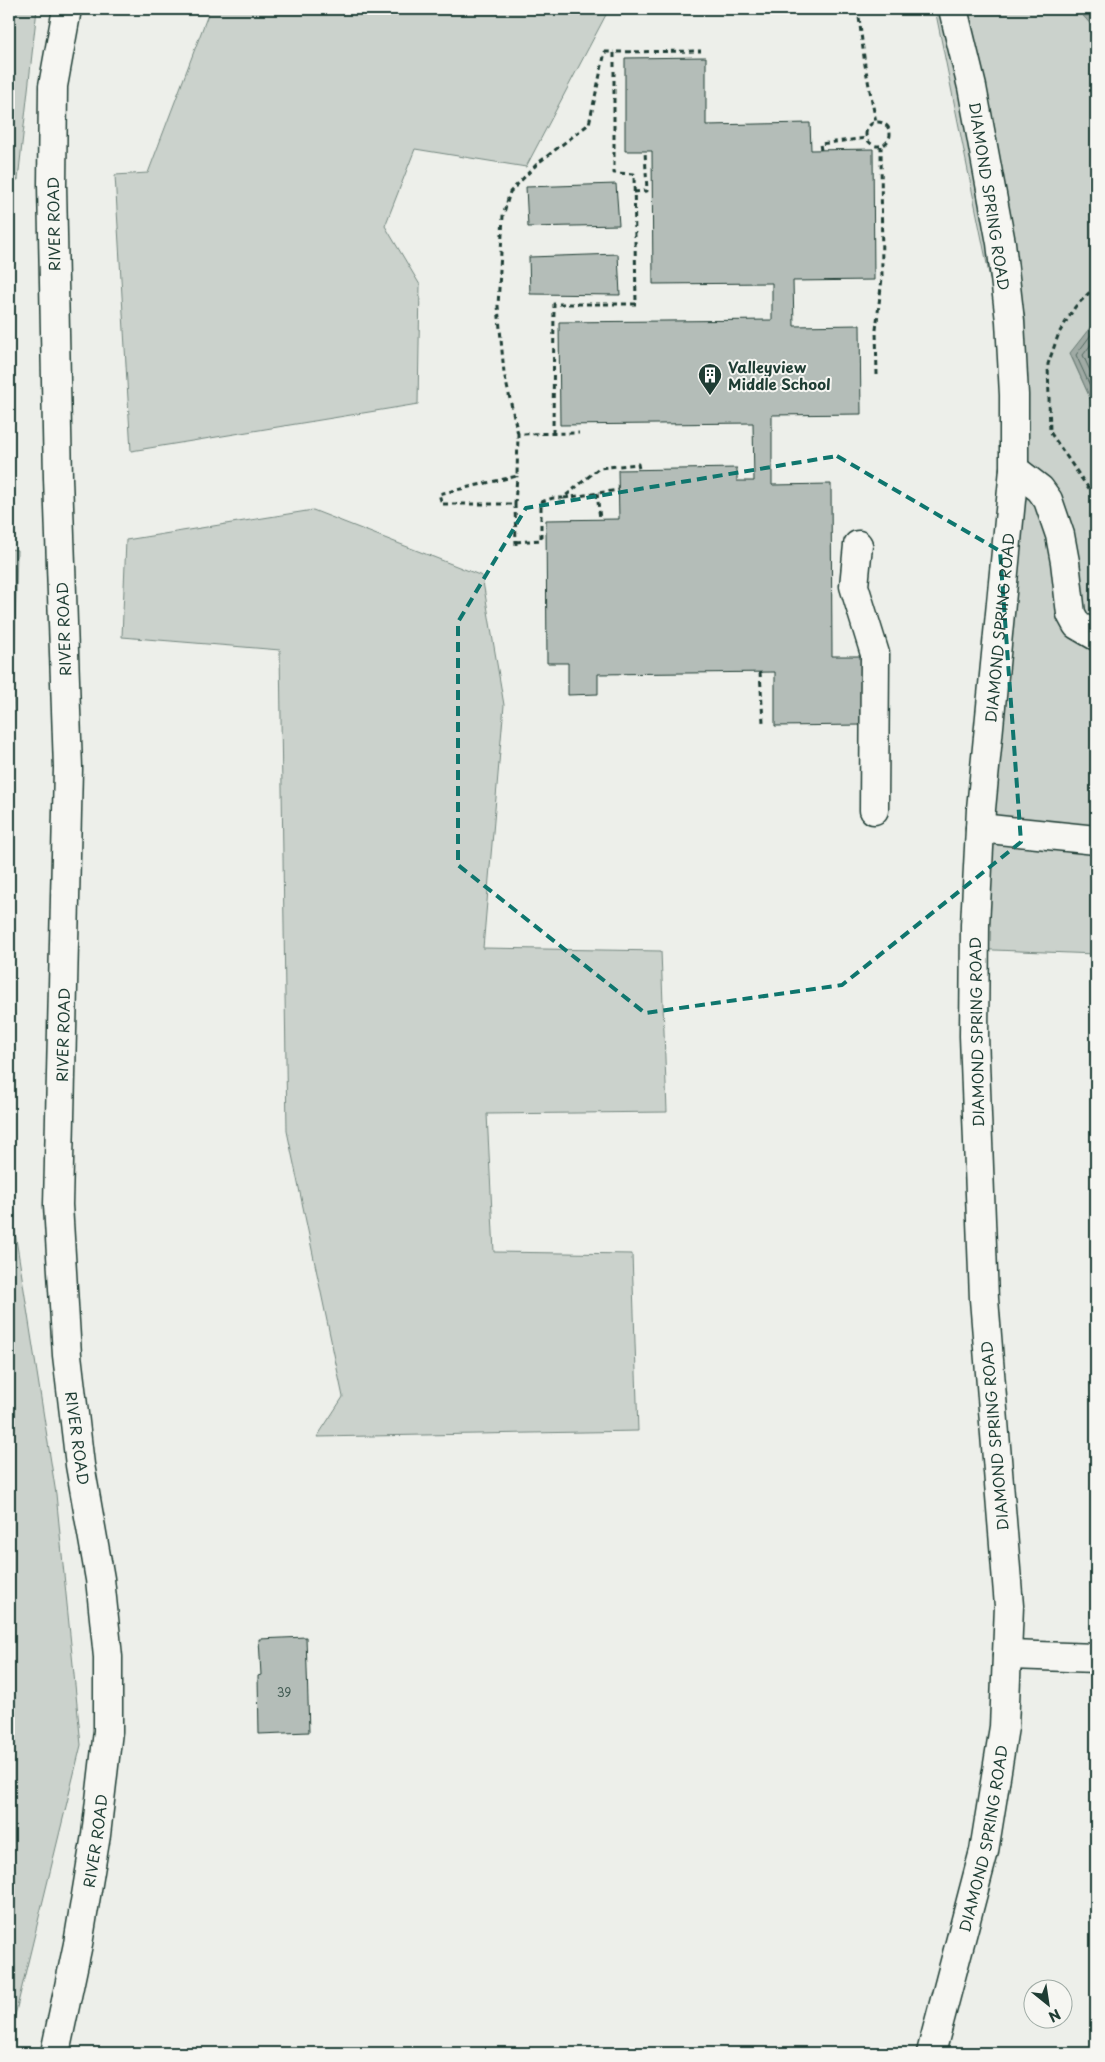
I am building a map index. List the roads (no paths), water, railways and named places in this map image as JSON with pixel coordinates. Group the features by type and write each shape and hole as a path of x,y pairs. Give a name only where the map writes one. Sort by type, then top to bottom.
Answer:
{"street":[{"name":"RIVER ROAD","path":"55,2053 78,1944 96,1835 108,1731 108,1657 100,1579 80,1465 68,1364 58,1205 68,768 59,497 52,185 53,86 67,9"},
{"name":"DIAMOND SPRING ROAD","path":"931,2053 984,1851 1004,1727 1008,1606 984,1299 974,1036 974,925 980,828 1014,469 1014,385 1010,321 1001,243 972,87 952,9"},
{"path":"1014,469 1040,489 1048,500 1060,535 1071,614 1077,625 1096,636"},
{"path":"858,545 854,586 875,654 874,810"},
{"path":"980,828 1096,840"},
{"path":"1007,1655 1096,1658"}],"water":[{"path":"1077,9 1096,9 1096,30"},
{"path":"1096,320 1096,411 1070,353"}],"place":[{"name":"Valleyview Middle School","path":"710,396"}]}
